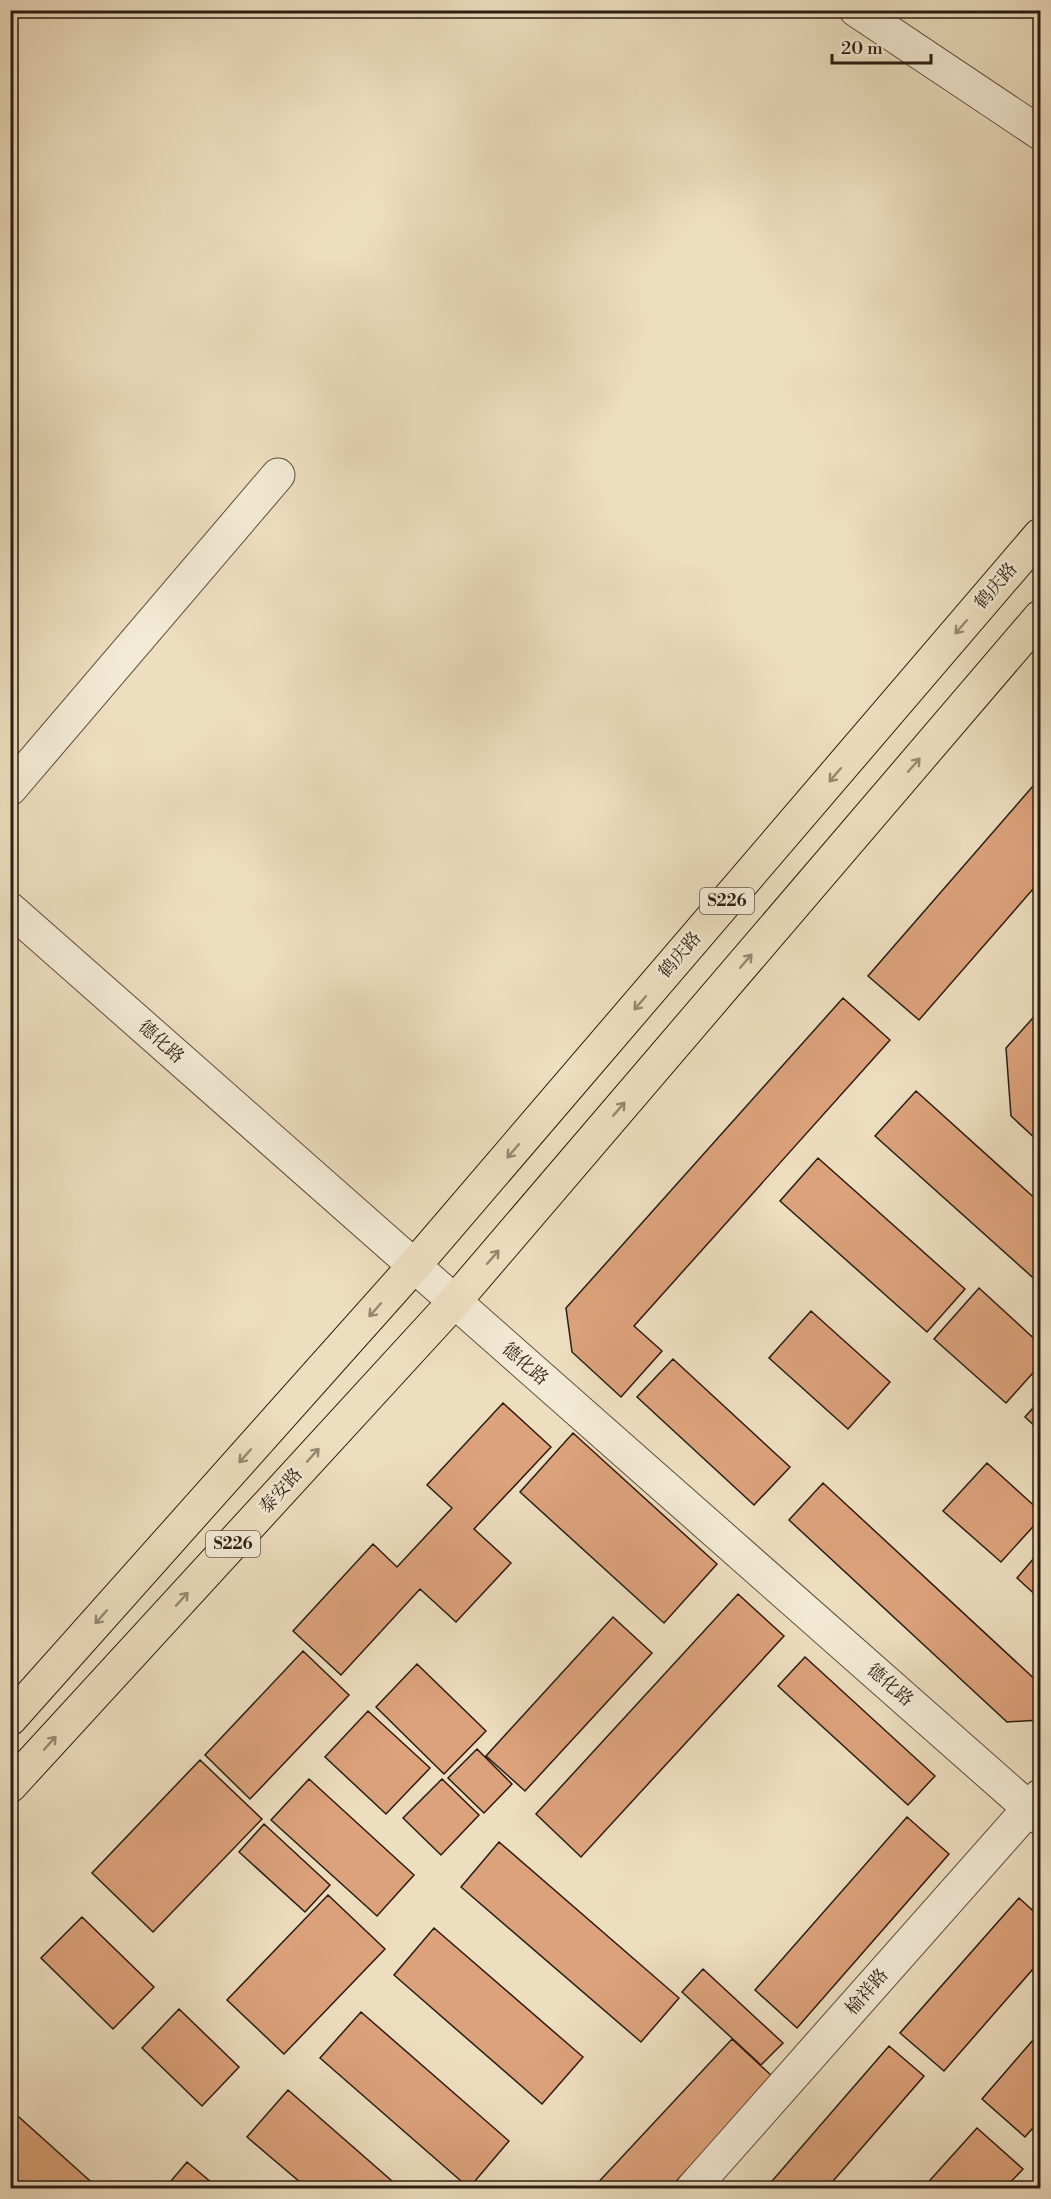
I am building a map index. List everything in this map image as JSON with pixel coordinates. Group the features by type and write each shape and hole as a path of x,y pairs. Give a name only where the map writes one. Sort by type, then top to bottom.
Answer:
{"main road":[{"name":"鹤庆路","path":"414,1266 1041,535"},
{"name":"S226","path":"454,1301 1041,616"},
{"name":"S226","path":"10,1719 414,1266"},
{"name":"泰安路","path":"10,1786 454,1301"}],"street":[{"path":"856,10 1041,133"},
{"path":"10,789 278,475"},
{"name":"德化路","path":"10,909 414,1266 1037,1808"},
{"name":"榆祥路","path":"693,2188 1037,1808"}],"building":[{"path":"1040,778 1040,881 919,1020 868,976"},
{"path":"843,998 890,1040 634,1326 662,1351 621,1397 572,1352 566,1308"},
{"path":"1040,1010 1039,1142 1011,1116 1006,1048"},
{"path":"916,1091 1040,1203 1040,1284 875,1136"},
{"path":"818,1158 965,1289 927,1332 780,1201"},
{"path":"979,1288 1040,1344 1040,1365 1006,1403 934,1339"},
{"path":"811,1311 890,1382 848,1429 769,1358"},
{"path":"673,1359 790,1467 754,1505 637,1397"},
{"path":"1040,1400 1040,1431 1025,1417"},
{"path":"503,1403 551,1447 474,1529 511,1563 456,1622 420,1589 341,1675 293,1631 373,1544 397,1567 452,1508 427,1485"},
{"path":"573,1433 717,1564 664,1623 520,1492"},
{"path":"987,1463 1040,1511 1040,1519 1001,1562 943,1511"},
{"path":"823,1483 1040,1684 1040,1720 1007,1722 789,1520"},
{"path":"1040,1551 1040,1599 1017,1578"},
{"path":"738,1594 784,1636 581,1857 536,1814"},
{"path":"613,1617 652,1653 525,1791 486,1756"},
{"path":"303,1651 349,1695 250,1799 205,1755"},
{"path":"805,1657 935,1776 908,1805 778,1686"},
{"path":"417,1664 486,1731 444,1774 376,1707"},
{"path":"368,1711 430,1768 386,1814 325,1757"},
{"path":"477,1749 512,1784 484,1813 448,1778"},
{"path":"200,1760 262,1819 153,1932 92,1873"},
{"path":"309,1779 414,1875 377,1916 271,1820"},
{"path":"442,1779 479,1815 441,1855 403,1818"},
{"path":"907,1817 949,1854 797,2028 755,1990"},
{"path":"264,1824 330,1885 305,1912 239,1852"},
{"path":"499,1842 679,1998 641,2042 461,1887"},
{"path":"328,1895 385,1949 284,2054 227,2000"},
{"path":"1019,1898 1040,1917 1040,1961 944,2071 900,2033"},
{"path":"82,1917 154,1987 113,2029 41,1958"},
{"path":"434,1928 583,2057 542,2104 394,1975"},
{"path":"703,1969 783,2043 761,2065 682,1992"},
{"path":"179,2009 239,2067 202,2106 142,2048"},
{"path":"361,2012 509,2141 469,2188 320,2058"},
{"path":"1040,2032 1040,2120 1025,2137 982,2099"},
{"path":"732,2039 773,2077 670,2188 593,2188"},
{"path":"889,2046 924,2076 827,2188 766,2188"},
{"path":"288,2090 400,2188 307,2188 247,2137"},
{"path":"10,2109 98,2188 34,2188 29,2184 25,2188 10,2188"},
{"path":"977,2128 1023,2169 1005,2188 923,2188"},
{"path":"187,2162 218,2188 165,2188"}]}
